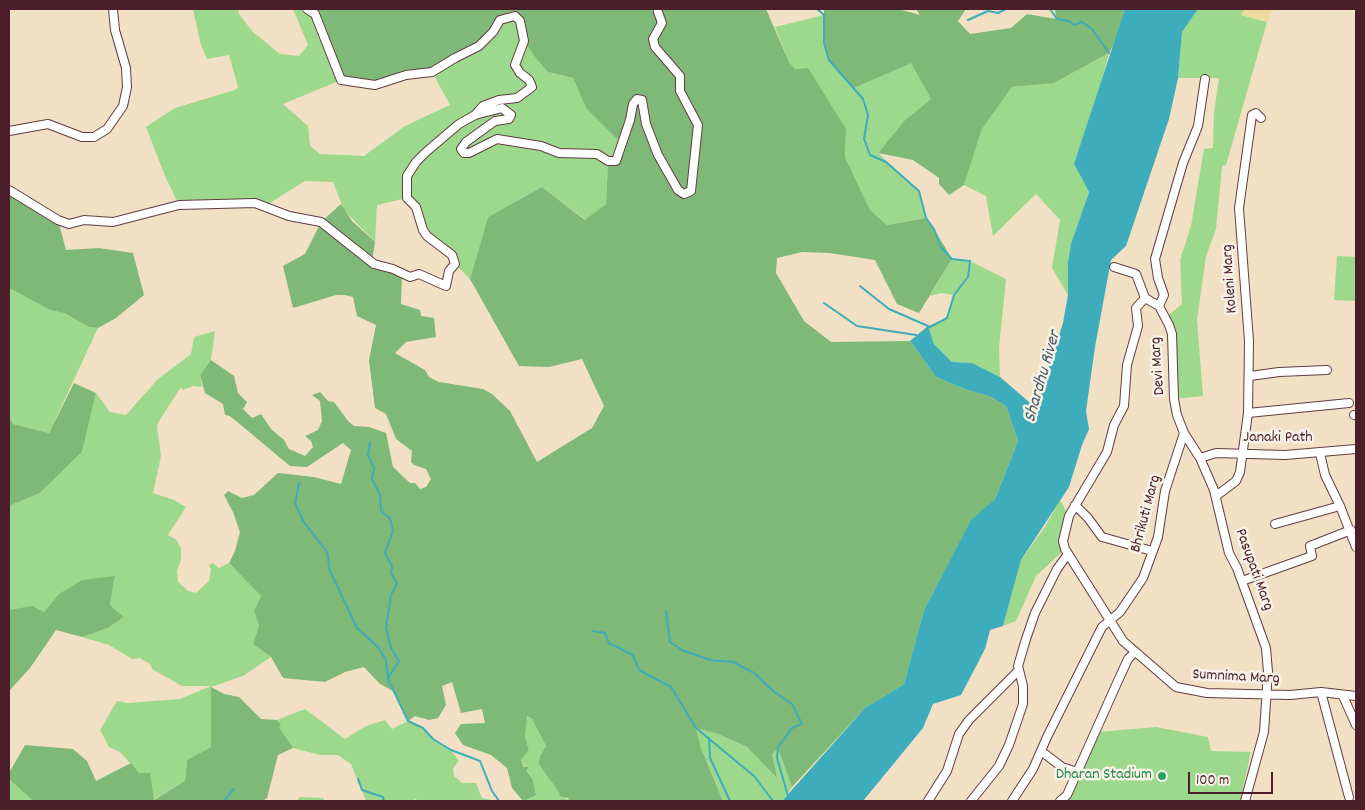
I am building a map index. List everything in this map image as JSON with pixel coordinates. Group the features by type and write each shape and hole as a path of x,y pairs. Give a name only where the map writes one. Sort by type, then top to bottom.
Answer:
{"street":[{"path":"9,131 48,124 82,137 94,137 99,136 107,129 123,106 127,87 126,68 115,30 113,9"},
{"path":"307,9 315,14 341,80 375,85 406,74 432,72 480,46 493,32 500,20 515,16 520,21 524,41 515,64 520,73 529,80 532,87 517,98 499,100 483,106 475,115"},
{"path":"9,190 19,194 58,220 68,224 84,220 113,222 179,206 255,203 289,216 321,222 374,264 393,269 410,277 419,274 446,286 449,271 455,264 452,255 422,230 416,207 407,198 407,176 416,162 426,152 459,124 475,115 502,108 511,115 509,118 495,121 466,142 461,149 464,153 469,153 497,139 542,146 559,153 597,154 608,161 616,161 630,120 633,104 637,99 642,100 646,124 658,155 678,190 684,194 691,191 697,152 698,125 680,91 680,76 656,47 653,39 662,23 658,12"},
{"path":"1114,267 1129,270 1138,278 1145,298 1158,306 1164,295 1158,278 1155,259 1183,163 1198,126 1205,79"},
{"name":"Koleni Marg","path":"1216,496 1236,482 1240,472 1248,414 1250,376 1239,208 1252,115 1256,113 1261,118"},
{"path":"928,801 947,771 959,734 969,720 1018,671 1034,613 1057,569 1068,554 1063,541 1068,516 1108,452 1114,425 1124,406 1127,365 1138,326 1136,308 1145,298"},
{"name":"Devi Marg","path":"1158,306 1172,334 1174,399 1177,416 1184,433 1200,458"},
{"path":"1250,376 1279,372 1327,370"},
{"path":"1248,414 1349,403"},
{"name":"Bhrikuti Marg","path":"1012,801 1034,769 1041,751 1102,628 1111,622 1137,590 1158,537 1165,491 1184,433"},
{"name":"Janaki Path","path":"1200,458 1216,454 1242,452 1285,454 1356,449"},
{"path":"1320,453 1325,475 1340,506 1356,547"},
{"name":"Pasupati Marg","path":"1200,458 1216,496 1229,553 1242,582 1266,648 1264,732 1245,801"},
{"path":"1075,505 1088,518 1102,537 1152,552"},
{"path":"1275,524 1340,506"},
{"path":"1242,582 1312,556 1310,546 1350,530"},
{"name":"Sumnima Marg","path":"1068,554 1123,642 1176,687 1207,693 1266,694 1321,692 1356,696"},
{"path":"1060,801 1067,795 1128,660 1134,653"},
{"path":"971,801 999,766 1009,745 1023,704 1024,686 1018,671"},
{"path":"1321,692 1349,797"},
{"path":"1343,696 1356,726"},
{"path":"1041,751 1062,767 1077,772"}],"green space":[{"path":"193,9 238,9 239,14 253,32 280,54 299,56 308,45 293,9 307,9 315,14 341,80 283,104 308,126 310,146 320,154 364,156 405,126 450,105 432,72 500,20 515,16 548,72 573,78 586,108 624,140 616,161 608,161 606,204 586,220 542,187 488,217 470,279 455,264 452,255 427,236 407,198 377,205 375,242 344,210 333,182 305,181 265,206 179,205 165,176 146,127 175,108 235,90 238,87 229,55 207,59 201,45"},
{"path":"319,9 766,9 789,62 795,69 808,68 846,129 845,157 870,210 887,225 926,218 934,229 952,259 919,313 897,304 875,260 829,253 802,252 777,258 776,273 804,321 831,342 910,341 936,377 967,390 989,396 1006,406 1018,441 995,499 971,521 924,610 904,684 865,708 792,787 778,748 772,754 777,778 747,747 718,734 696,728 701,748 723,801 569,801 568,798 559,796 560,794 539,764 540,756 546,746 532,719 527,716 525,737 529,750 521,760 524,767 528,767 527,771 533,780 536,795 523,801 512,788 507,768 491,755 463,745 455,733 461,724 485,723 482,709 461,713 452,682 442,686 446,705 438,718 429,720 415,716 408,721 393,691 380,684 364,667 345,672 325,682 283,678 271,657 253,644 259,626 254,611 261,596 229,563 235,551 240,532 233,512 224,495 228,491 242,498 254,495 278,473 314,477 341,484 351,450 343,443 307,467 290,466 230,416 225,415 223,404 205,393 200,375 211,360 234,376 238,393 247,402 243,409 252,418 261,414 271,429 284,440 289,449 305,456 313,447 311,441 305,436 318,430 322,421 320,401 312,395 320,392 328,401 334,402 354,426 369,427 386,433 393,467 410,483 415,483 420,489 426,487 431,479 426,469 411,462 412,451 396,439 386,414 375,408 369,360 376,325 357,316 353,297 345,295 336,295 293,308 283,266 305,254 321,222 341,204 352,221 375,242 372,262 402,273 401,304 420,310 421,316 434,318 436,337 406,342 395,353 425,370 429,377 439,382 483,389 492,394 510,411 537,462 592,428 604,406 582,359 549,367 519,366 470,279 488,217 542,187 585,220 606,204 608,161 616,161 624,140 616,138 586,108 573,78 548,72 524,41 520,21 507,17 485,38 432,72 382,83 341,80 315,14"},
{"path":"824,9 898,9 920,15 916,9 966,9 958,21 970,34 1011,28 1027,14 1056,19 1055,9 1125,9 1116,40 1109,53 1054,83 1012,87 982,129 964,185 949,195 939,184 939,178 913,160 878,153 904,121 931,99 911,63 854,88 829,60 824,43"},
{"path":"1198,9 1245,9 1241,15 1267,22 1226,165 1222,166 1216,229 1206,256 1197,320 1203,396 1174,399 1173,356 1166,317 1182,304 1180,260 1191,226 1204,149 1213,148 1214,113 1219,78 1178,78 1182,32"},
{"path":"824,15 824,43 829,60 854,88 911,62 931,99 904,121 878,153 919,191 926,218 887,225 870,210 845,157 846,129 789,62 775,27"},
{"path":"1109,53 1097,98 1074,164 1089,192 1071,245 1068,262 1068,295 1052,268 1060,220 1036,194 993,236 986,196 964,185 982,129 1012,87 1054,83"},
{"path":"9,190 58,220 66,250 99,248 133,253 144,295 116,318 98,328 89,327 64,313 50,310 9,288"},
{"path":"1337,256 1356,257 1356,301 1334,300"},
{"path":"952,259 970,261 1006,279 999,348 1000,377 972,363 952,362 934,344 928,326 947,318 953,295 941,293 930,296"},
{"path":"9,288 50,310 64,313 89,327 98,328 49,433 13,424 9,417"},
{"path":"215,331 211,360 200,375 202,387 193,386 183,390 181,387 157,426 161,456 153,493 174,500 186,507 168,535 177,540 181,549 181,560 177,571 178,582 188,591 196,593 209,581 211,570 209,565 213,563 219,568 229,563 261,596 254,611 259,626 253,644 271,657 243,676 211,687 211,747 187,760 185,781 153,800 139,773 120,752 109,747 100,730 117,701 128,703 180,699 211,686 182,686 152,669 151,665 140,658 132,659 109,645 82,637 108,628 124,617 110,605 115,576 59,594 44,612 9,610 9,506 40,493 82,452 96,393 110,412 126,415 158,379 191,354 194,337"},
{"path":"74,383 96,393 82,452 40,493 9,506 9,417 13,424 49,433"},
{"path":"1060,500 1069,516 1065,549 1036,576 1016,621 1003,626 1021,560 1045,527"},
{"path":"115,576 110,605 124,617 108,628 82,637 56,630 30,668 9,691 9,610 32,606 44,612 59,594 82,580"},
{"path":"211,687 224,694 239,697 261,719 277,720 281,725 279,727 293,748 278,755 267,798 263,801 33,801 9,779 9,773 25,745 73,749 87,761 96,781 131,763 139,773 150,773 154,800 185,781 187,760 211,747"},
{"path":"305,709 345,739 366,726 385,720 392,729 408,721 423,728 433,739 451,750 459,761 453,768 454,776 462,783 476,783 482,798 496,801 419,801 415,799 412,801 366,801 351,764 338,755 320,755 293,748 279,727 280,725 277,720"},
{"path":"526,716 532,719 546,746 540,756 553,785 569,801 522,801 536,794 533,780 521,760 529,750 525,737"},
{"name":"Dharan Stadium","path":"1156,727 1208,737 1211,751 1251,752 1240,801 1069,801 1098,732"},
{"path":"696,728 718,734 747,747 776,777 772,753 778,747 792,787 782,801 723,801 701,748"},
{"path":"9,779 33,801 9,801"},
{"path":"300,797 323,798 325,801 296,801"}],"sand":[{"path":"1245,9 1273,9 1267,22 1241,15"}],"water":[{"path":"1125,9 1198,9 1182,32 1178,78 1169,119 1126,246 1111,260 1095,347 1086,411 1089,429 1069,487 1021,560 1003,626 990,630 985,649 961,695 933,704 923,728 863,801 782,801 865,708 904,684 924,610 971,520 995,499 1018,441 1006,406 989,396 967,390 936,377 910,341 928,326 934,344 952,362 972,363 1000,377 1036,408 1063,323 1068,295 1068,262 1071,244 1089,192 1074,164"}],"waterway":[{"path":"817,9 824,15 824,43 829,60 863,99 868,115 864,139 870,155 886,162 919,191 926,218 934,229 941,247 952,259 970,261 968,277 954,295 947,318 928,328"},
{"path":"968,20 988,11 998,13 1006,9"},
{"path":"1050,9 1057,19 1069,21 1074,25 1082,22 1092,29 1109,53"},
{"path":"860,286 889,309 928,326"},
{"path":"824,303 857,326 916,335"},
{"path":"370,442 368,455 374,468 372,479 380,495 381,511 390,518 393,531 385,553 392,566 391,573 397,583 391,595 386,628 391,648 399,661 388,678"},
{"path":"299,483 295,503 303,521 327,552 330,571 357,628 378,647 386,660 388,679 408,721 423,728 433,739 451,750 480,761 492,791 499,801"},
{"path":"666,611 670,642 682,650 710,660 733,662 754,673 773,691 792,704 802,724 792,728 778,747 777,758 788,796"},
{"path":"593,631 605,633 609,643 633,655 639,670 671,687 696,728 754,776 773,801"},
{"path":"709,738 710,758 730,801"},
{"path":"358,779 362,790 383,797 384,801"},
{"path":"224,801 234,789"}],"place":[{"name":"Dharan Stadium","path":"1162,776"}],"water label":[{"name":"Shardhu River","path":"1044,377"}]}
